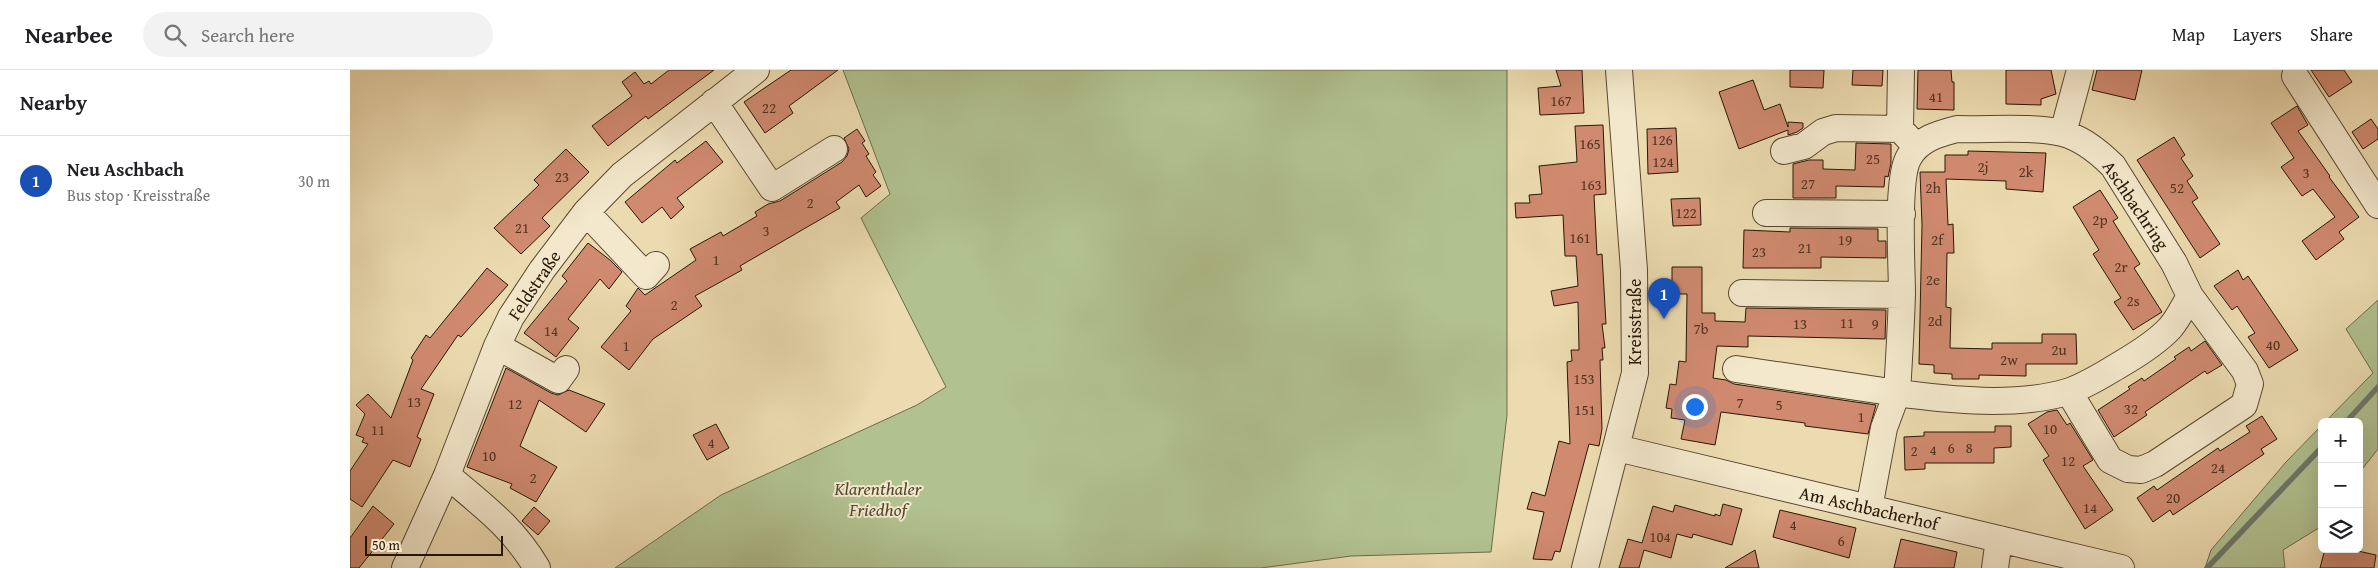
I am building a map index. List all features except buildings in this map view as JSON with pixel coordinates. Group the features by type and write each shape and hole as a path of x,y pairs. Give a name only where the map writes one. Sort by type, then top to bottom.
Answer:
{"street":[{"name":"Feldstraße","path":"405,568 447,475 497,346 511,317 542,270 586,212 622,175 756,70"},
{"name":"Kreisstraße","path":"1585,568 1617,448 1634,373 1636,313 1619,70"},
{"path":"1869,508 1884,428 1897,394 1902,295 1903,179 1908,158 1908,138 1901,70"},
{"path":"2063,133 2080,70"},
{"path":"2295,76 2378,205"},
{"path":"714,102 772,188 834,149"},
{"path":"1784,150 1804,146 1823,132 1836,128 1908,138"},
{"name":"Aschbachring","path":"1908,138 1957,130 2046,130 2063,133 2100,153 2113,166 2174,263 2190,296 2245,371 2250,384 2244,405 2155,464 2141,470 2128,469 2110,460 2069,392"},
{"path":"586,212 646,276 656,265"},
{"path":"1766,213 1902,214"},
{"path":"1742,293 1902,295"},
{"path":"1736,369 1934,398 2015,400 2040,398 2069,392 2100,377 2136,355 2170,328 2190,296"},
{"path":"497,346 558,380 566,369"},
{"name":"Am Aschbacherhof","path":"1617,448 2121,568"},
{"path":"447,475 509,528 524,546 537,568"},
{"path":"1995,568 1999,539"}],"green space":[{"name":"Klarenthaler Friedhof","path":"843,70 1507,70 1507,415 1491,552 1351,556 1261,568 615,568 721,495 917,405 946,387 861,218 890,194"},
{"path":"2378,300 2378,449 2363,468 2363,418 2329,418 2373,373 2346,329"},
{"path":"2318,429 2318,528 2283,550 2285,568 2205,568 2211,550 2286,462"}],"waterway":[{"path":"2350,418 2378,387"},
{"path":"2207,568 2318,451"}],"place":[{"name":"Neu Aschbach","path":"1664,319"}]}
